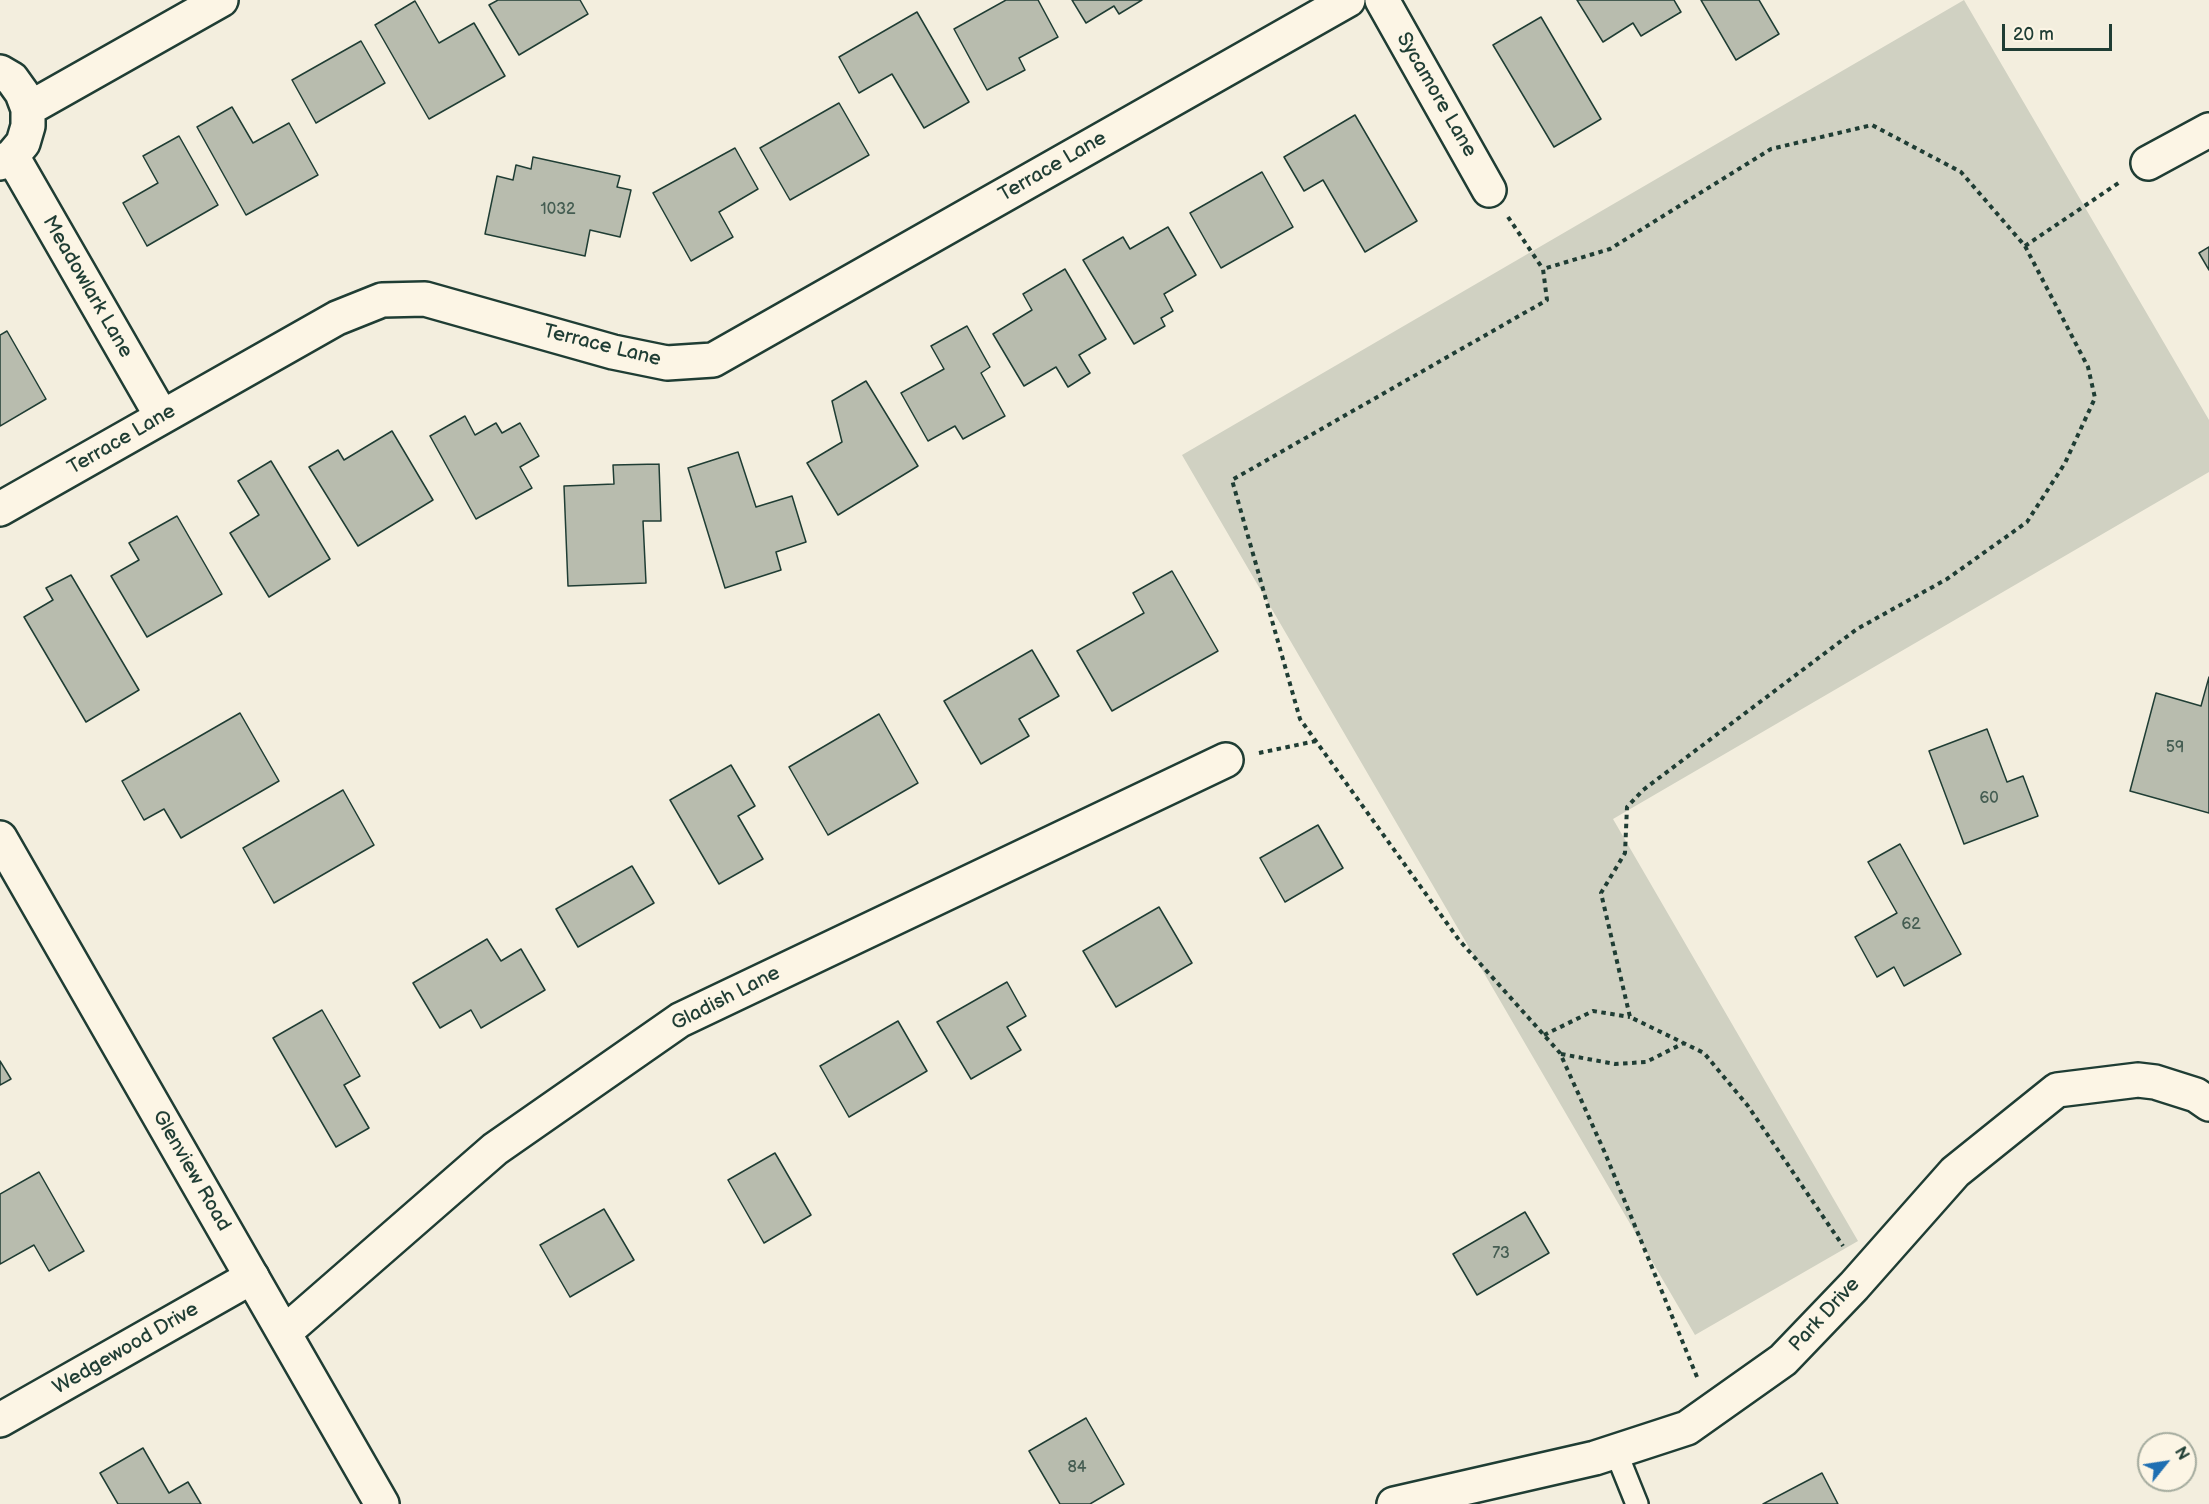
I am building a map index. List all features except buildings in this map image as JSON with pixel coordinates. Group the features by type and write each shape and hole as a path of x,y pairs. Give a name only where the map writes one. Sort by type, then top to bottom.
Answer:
{"street":[{"path":"0,72 12,79 22,93 28,109 221,0"},
{"name":"Terrace Lane","path":"0,509 337,318 382,300 425,299 613,352 667,363 713,360 1348,0"},
{"name":"Sycamore Lane","path":"1382,0 1489,190"},
{"name":"Meadowlark Lane","path":"28,109 28,126 23,142 6,160 162,417"},
{"path":"2148,163 2209,130"},
{"name":"Gladish Lane","path":"285,1332 495,1149 680,1020 1226,760"},
{"name":"Glenview Road","path":"0,840 382,1504"},
{"name":"Park Drive","path":"1394,1504 1616,1452 1687,1428 1783,1360 1854,1286 1955,1172 2057,1090 2146,1081 2196,1095 2209,1104"},
{"name":"Wedgewood Drive","path":"0,1420 252,1277"}],"lane":[{"path":"1616,1452 1637,1504"}],"path":[{"path":"1543,269 1610,249 1771,148 1872,125 1961,172 2025,246 2088,366 2095,398 2066,463 2027,522 1947,579 1857,629 1643,790 1627,807 1625,853 1600,894 1630,1017"},
{"path":"2025,246 2148,163"},
{"path":"1489,190 1543,269 1547,300 1232,480 1300,719 1459,940 1560,1053 1605,1153 1695,1372"},
{"path":"1226,760 1316,741"},
{"path":"1544,1035 1593,1011 1630,1017 1704,1053 1748,1106 1838,1237"},
{"path":"1560,1053 1615,1064 1646,1062 1684,1043"}],"shaded area":[{"path":"1964,0 2209,420 2209,472 1613,819 1858,1241 1695,1335 1182,455"}]}
